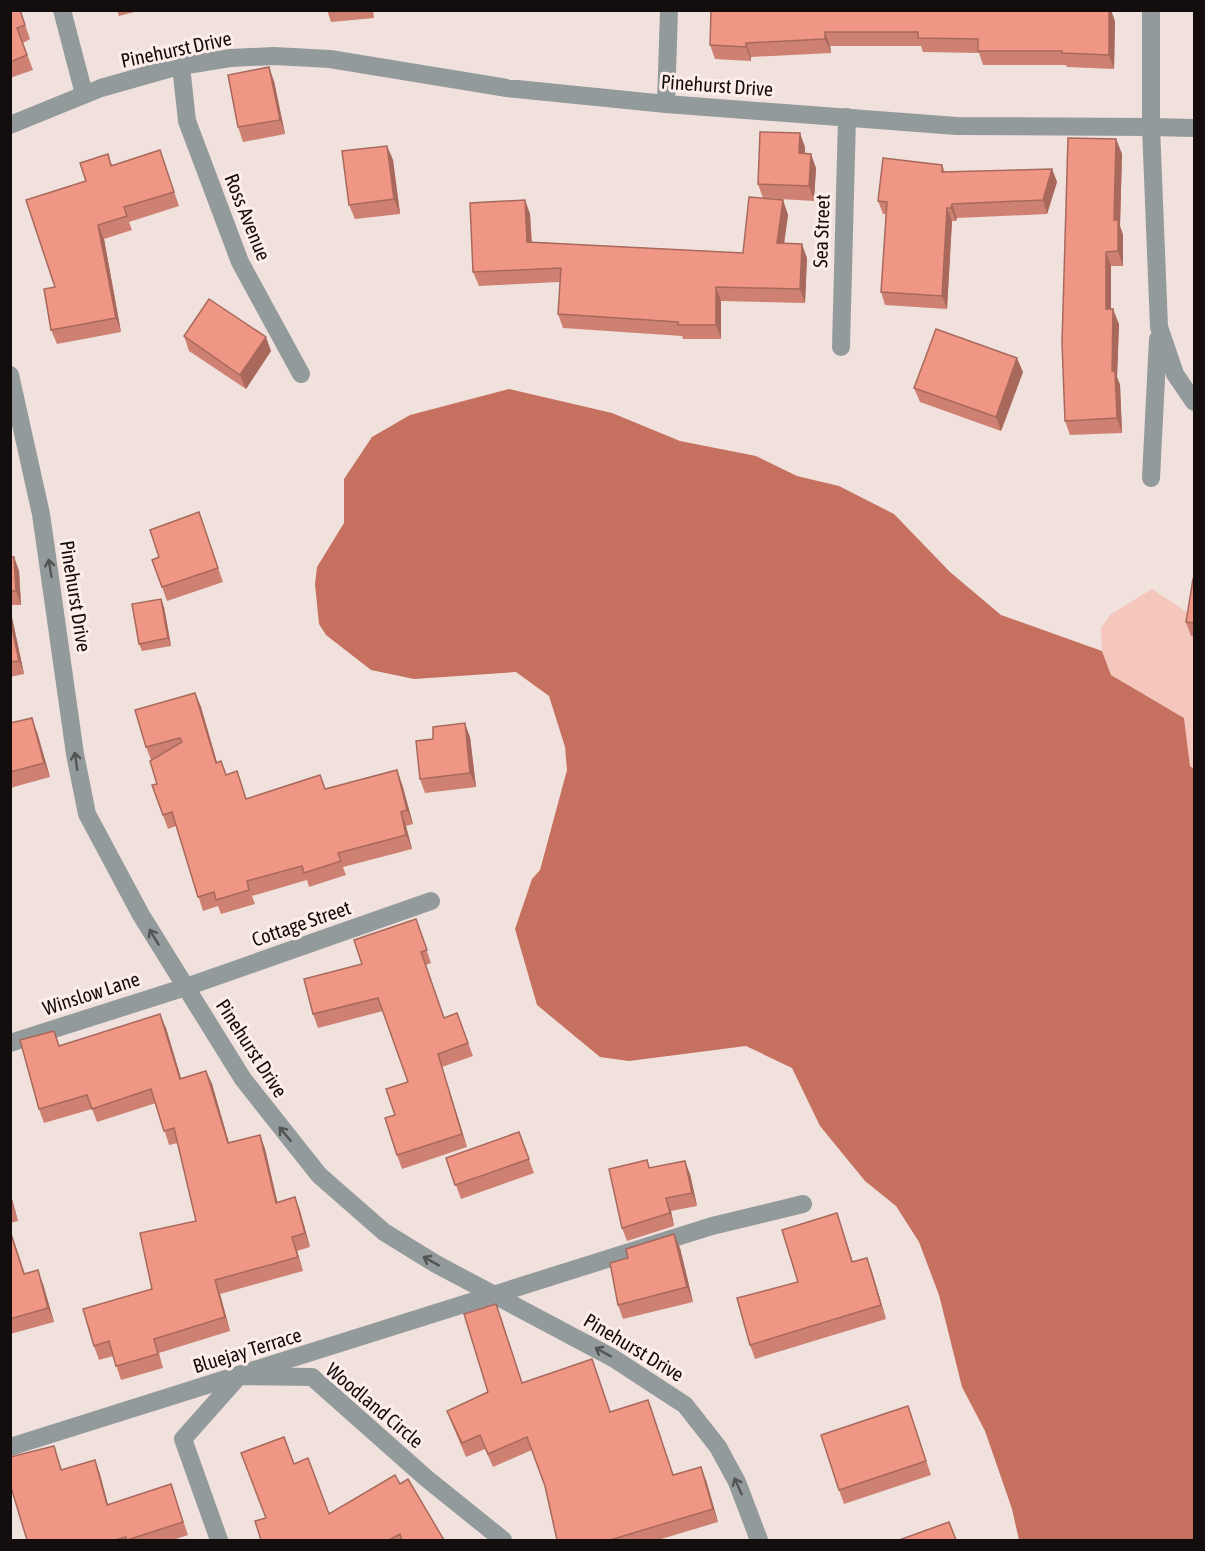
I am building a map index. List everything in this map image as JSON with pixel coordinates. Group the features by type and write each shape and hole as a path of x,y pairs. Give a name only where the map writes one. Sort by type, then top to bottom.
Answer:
{"street":[{"path":"62,10 84,94"},
{"path":"666,104 669,10"},
{"path":"1151,10 1151,127 1159,327 1151,478"},
{"name":"Pinehurst Drive","path":"10,125 84,94 181,66 252,57 319,58 507,88 666,104 957,126 1194,128"},
{"name":"Ross Avenue","path":"181,66 187,121 240,262 301,374"},
{"name":"Sea Street","path":"841,347 847,117"},
{"path":"1159,327 1175,374 1194,402"},
{"name":"Pinehurst Drive","path":"10,375 42,524 76,764 87,814 108,857 243,1079 319,1175 363,1216 407,1247 613,1358 685,1406 718,1447 737,1482 759,1540"},
{"name":"Cottage Street","path":"186,987 431,901"},
{"name":"Winslow Lane","path":"10,1043 186,987"},
{"name":"Bluejay Terrace","path":"10,1447 712,1226 803,1204"},
{"path":"219,1540 183,1439 239,1376"},
{"name":"Woodland Circle","path":"239,1376 312,1377 426,1478 503,1540"}],"shaded area":[{"path":"509,389 612,413 680,441 756,456 797,476 839,486 894,514 950,572 1001,615 1102,651 1111,675 1184,718 1190,766 1194,769 1194,1540 1019,1540 1012,1509 985,1431 962,1387 939,1295 919,1242 896,1206 865,1181 820,1126 792,1068 746,1046 629,1061 600,1057 537,1005 515,929 532,879 540,870 567,770 565,747 549,696 516,672 414,679 371,670 326,635 319,624 315,584 317,567 344,523 344,479 372,437 410,415"},
{"path":"1152,589 1194,617 1194,769 1190,766 1184,718 1111,675 1102,651 1101,628 1110,615"}],"building":[{"path":"10,10 20,10 25,25 17,28 27,55 10,62"},
{"path":"711,10 1109,10 1109,55 1062,53 1062,51 978,51 978,39 918,38 918,32 825,32 825,39 746,43 746,47 710,45"},
{"path":"269,67 280,120 238,127 228,75"},
{"path":"760,132 800,133 799,153 811,154 809,186 758,184"},
{"path":"1068,138 1116,139 1114,220 1118,220 1118,251 1106,252 1106,309 1113,309 1112,371 1115,371 1117,418 1065,421 1062,343"},
{"path":"387,146 394,199 349,205 342,151"},
{"path":"160,150 174,192 124,207 127,216 98,225 116,318 51,330 44,289 55,287 26,200 86,181 80,163 108,154 111,166"},
{"path":"883,158 942,165 942,172 1052,169 1043,200 952,204 951,208 947,208 942,296 881,292 887,202 878,201"},
{"path":"749,197 783,200 777,243 802,244 800,289 716,287 716,325 678,325 678,322 558,314 561,268 473,272 470,203 525,200 527,242 743,253"},
{"path":"209,299 266,337 240,375 184,336"},
{"path":"936,329 1017,358 996,417 914,388"},
{"path":"199,512 218,568 162,587 152,560 159,557 150,530"},
{"path":"10,557 14,557 16,591 10,591"},
{"path":"1194,579 1194,623 1186,622"},
{"path":"161,599 168,638 139,644 132,604"},
{"path":"10,619 19,661 10,662"},
{"path":"195,693 216,763 221,761 226,775 237,771 246,799 320,775 325,789 397,770 407,810 401,812 406,835 338,853 341,861 304,873 302,866 247,881 249,890 216,900 214,892 198,897 172,812 163,815 152,785 157,784 150,761 182,742 180,738 146,747 135,710"},
{"path":"32,718 44,763 10,772 10,723"},
{"path":"465,723 470,773 420,779 416,741 433,739 433,727"},
{"path":"416,919 427,950 421,952 444,1018 457,1013 468,1043 438,1054 462,1134 397,1155 385,1118 395,1115 386,1089 408,1082 378,998 313,1014 304,979 362,964 354,940"},
{"path":"160,1014 180,1079 206,1071 228,1143 260,1135 276,1203 295,1197 305,1233 292,1237 298,1257 215,1280 225,1317 154,1339 158,1354 116,1366 109,1341 94,1346 83,1309 152,1289 140,1233 196,1221 174,1128 164,1131 151,1089 92,1109 87,1095 39,1109 20,1040 54,1031 59,1046"},
{"path":"519,1132 529,1159 455,1185 446,1158"},
{"path":"647,1160 649,1168 685,1161 692,1193 666,1198 670,1213 622,1228 609,1169"},
{"path":"837,1213 852,1262 867,1258 881,1305 750,1345 737,1298 798,1282 782,1230"},
{"path":"10,1231 24,1274 38,1270 48,1308 10,1319"},
{"path":"674,1234 687,1287 618,1305 610,1263 628,1258 626,1249"},
{"path":"496,1304 522,1383 592,1359 610,1412 648,1400 673,1475 701,1467 713,1509 610,1540 557,1540 545,1486 527,1437 488,1454 480,1435 462,1443 447,1411 488,1392 464,1314"},
{"path":"908,1406 926,1461 839,1490 821,1435"},
{"path":"284,1437 294,1464 308,1458 329,1514 395,1475 400,1484 408,1479 444,1540 402,1540 400,1534 389,1540 261,1540 255,1521 266,1518 241,1453"},
{"path":"54,1446 61,1470 95,1460 107,1505 171,1484 183,1522 127,1540 126,1537 115,1540 27,1540 10,1484 10,1457"},
{"path":"949,1522 956,1540 899,1540"}]}
